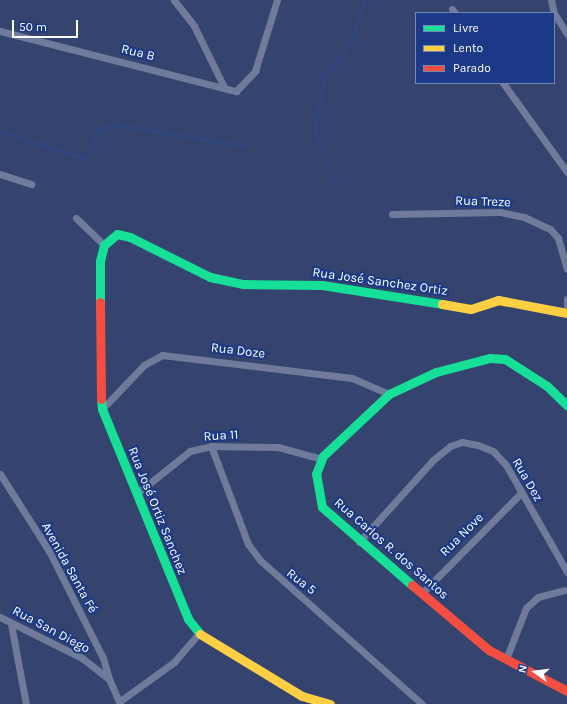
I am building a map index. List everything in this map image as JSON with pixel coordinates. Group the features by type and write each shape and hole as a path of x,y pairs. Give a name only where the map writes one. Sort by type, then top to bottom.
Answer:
{"street":[{"path":"174,0 194,26 224,87"},
{"name":"Rua B","path":"0,31 236,91 255,71 277,0"},
{"path":"552,0 554,12"},
{"path":"555,15 567,34"},
{"path":"504,84 567,172"},
{"path":"0,174 31,184"},
{"name":"Rua Treze","path":"392,214 500,212 524,217 550,229 558,238 567,269"},
{"path":"76,218 104,245"},
{"name":"Rua José Sanchez Ortiz","path":"104,245 117,234 130,237 210,277 243,284 322,284 471,309 498,300 567,313"},
{"name":"Rua José Ortiz Sanchez","path":"104,245 100,261 99,350 102,409 185,612 199,633 302,696 330,704"},
{"path":"567,299 567,313"},
{"name":"Rua Doze","path":"102,409 144,365 162,355 352,378 389,394"},
{"path":"322,459 389,394 436,372 490,358 505,359 547,386 567,405"},
{"name":"Rua Dez","path":"359,542 433,460 450,446 467,443 493,451 506,465 520,494 567,572"},
{"name":"Rua 11","path":"136,494 190,451 211,446 278,447 322,459"},
{"name":"Rua 5","path":"211,446 248,544 261,561 422,704"},
{"name":"Rua Carlos R. dos Santos","path":"322,459 316,474 322,507 359,542 489,650 567,691"},
{"name":"Avenida Santa Fé","path":"0,474 49,551 103,658 109,679"},
{"name":"Rua Nove","path":"422,593 520,494"},
{"path":"506,659 526,608 538,597 566,590"},
{"name":"Rua San Diego","path":"0,617 10,624 82,658 109,679 120,703"},
{"path":"10,624 26,704"},
{"path":"120,703 174,662 199,633"}],"waterway":[{"path":"336,188 315,128 324,75 341,60 354,36 364,0"},
{"path":"0,131 86,159 98,130 114,124 246,146"}],"traffic: fast":[{"path":"100,302 100,261 104,245 117,234 130,237 210,277 243,284 322,285 442,304"},
{"path":"412,585 322,507 316,474 323,456 389,394 436,372 490,358 505,359 547,386 567,405"},
{"path":"101,399 102,409 188,619 200,634"}],"traffic: slow":[{"path":"442,304 471,309 498,300 567,313"},
{"path":"200,634 302,696 330,704"}],"traffic: jam":[{"path":"100,302 101,399"},
{"path":"412,585 489,650 567,691"}]}
